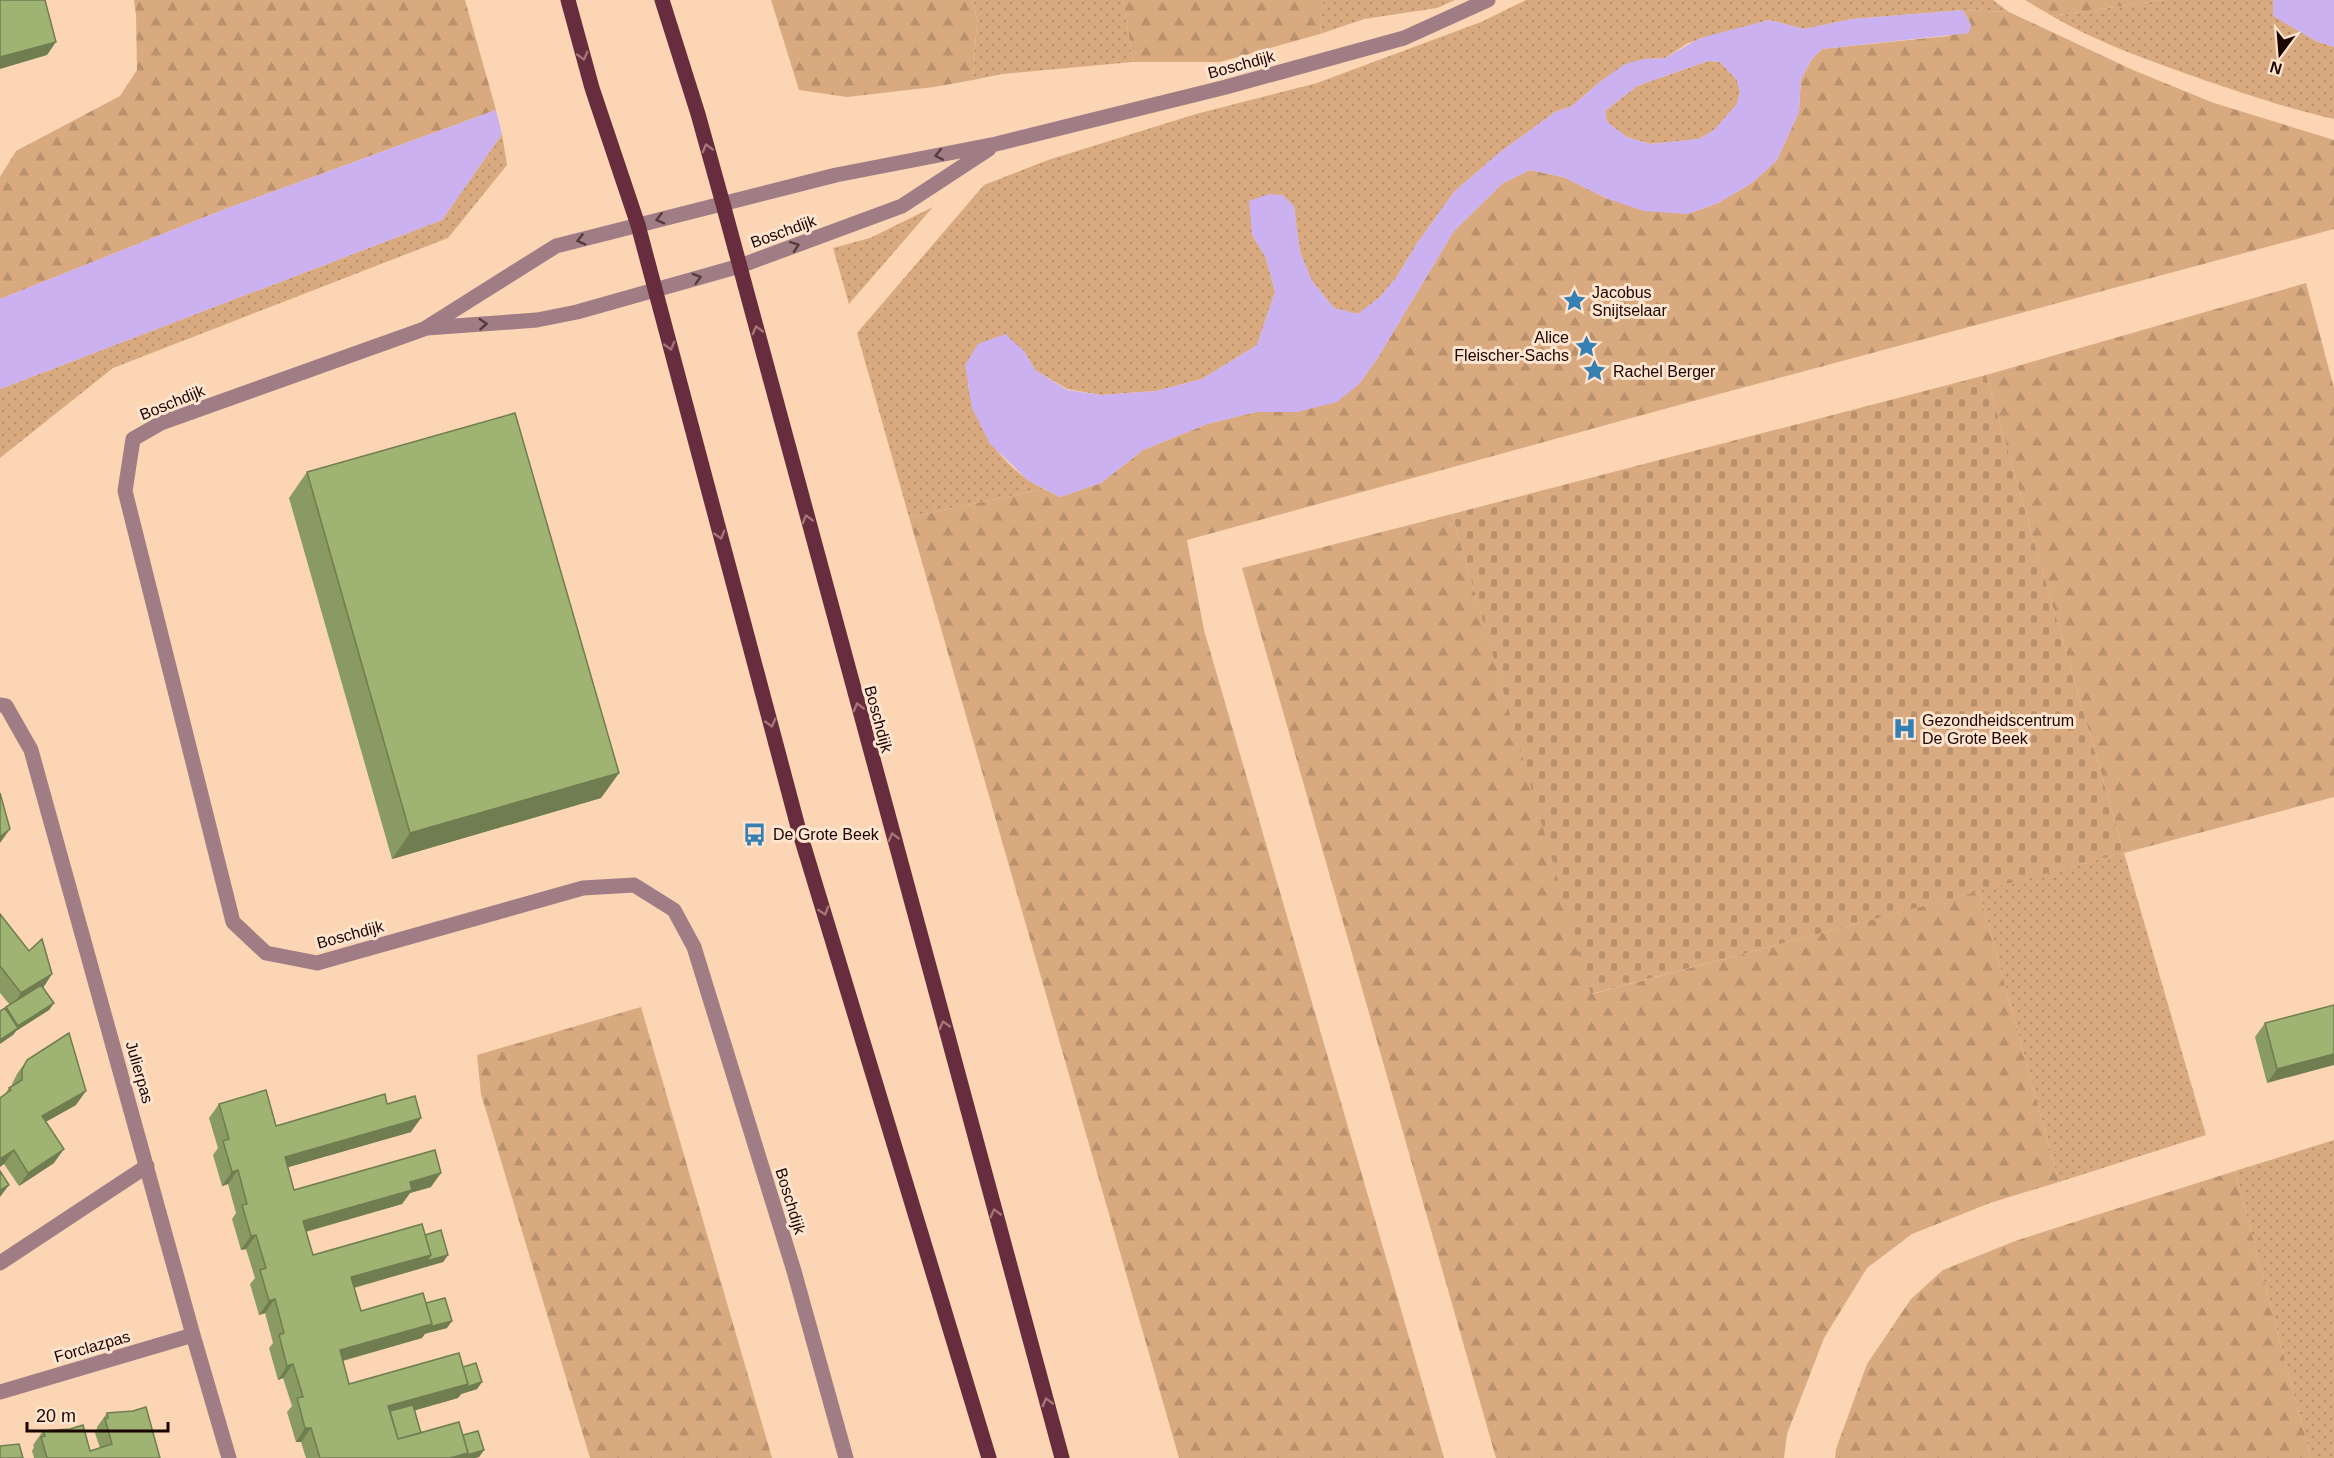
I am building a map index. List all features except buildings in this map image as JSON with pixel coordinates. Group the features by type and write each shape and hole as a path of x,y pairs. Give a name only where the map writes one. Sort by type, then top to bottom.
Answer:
{"main road":[{"path":"568,0 592,87 638,225 798,827 989,1458"},
{"name":"Boschdijk","path":"662,0 698,114 723,204 1062,1458"}],"street":[{"name":"Boschdijk","path":"846,1458 794,1271 694,947 674,910 634,885 583,888 317,963 266,953 233,922 125,491 133,439 161,423 424,329 556,246 836,176 996,144 1226,87 1404,38 1488,0"},
{"name":"Boschdijk","path":"424,329 537,320 740,266 902,206 996,144"},
{"name":"Julierpas","path":"0,705 6,706 31,750 193,1335 230,1458"},
{"path":"0,1263 147,1166"},
{"name":"Forclazpas","path":"0,1392 193,1335"}],"green space":[{"path":"134,0 465,0 496,110 220,211 0,299 0,177 16,151 120,96 137,70"},
{"path":"771,0 973,0 977,20 973,80 847,97 799,90"},
{"path":"973,0 1123,0 1133,62 1002,74 973,80 977,20"},
{"path":"1123,0 1323,0 1320,34 1220,62 1133,62"},
{"path":"1323,0 1455,0 1437,8 1364,19 1320,34"},
{"path":"1526,0 1993,0 2009,12 1963,10 1852,19 1804,29 1769,20 1688,43 1665,58 1644,59 1601,81 1572,106 1555,112 1499,153 1454,192 1418,242 1396,278 1380,297 1358,314 1334,308 1312,281 1300,252 1294,206 1252,235 1266,258 1275,292 1257,345 1202,379 1156,391 1101,395 1067,389 1035,370 1024,351 968,385 977,417 993,446 1016,470 1044,489 909,517 857,333 984,185 1048,160 1196,114 1317,83 1481,22"},
{"path":"2025,0 2163,0 2052,16"},
{"path":"2163,0 2273,0 2274,16 2316,41 2334,47 2334,119 2300,111 2201,79 2106,43 2052,16"},
{"path":"1963,10 2009,12 2133,70 2214,103 2334,140 2334,229 1187,540 1204,630 1444,1458 1179,1458 909,517 1044,489 1060,497 1101,483 1143,450 1207,424 1256,412 1297,412 1359,384 1377,359 1454,231 1503,183 1530,170 1563,177 1608,199 1688,214 1718,203 1752,183 1777,160 1799,112 1801,79 1812,59 1822,49 1948,36 1971,25"},
{"path":"1708,61 1720,62 1737,80 1740,92 1737,104 1714,130 1699,139 1650,144 1627,137 1607,122 1605,111 1637,86"},
{"path":"502,134 507,165 448,238 113,368 0,458 0,389 442,220"},
{"path":"933,207 849,304 833,248 870,238"},
{"path":"2306,283 2334,388 2334,797 2124,853 1986,375"},
{"path":"1986,375 2124,853 1591,994 1452,514"},
{"path":"1452,514 1592,994 1979,891 2059,1182 1990,1203 1912,1234 1867,1268 1824,1338 1787,1434 1784,1458 1496,1458 1242,568"},
{"path":"2124,853 2206,1135 2059,1182 1979,891"},
{"path":"641,1007 772,1458 590,1458 481,1094 477,1055"},
{"path":"2334,1140 2334,1458 2311,1458 2235,1171"},
{"path":"2235,1171 2311,1458 1835,1458 1836,1449 1867,1364 1911,1299 1943,1270 2015,1241"}],"shaded area":[{"path":"2273,0 2334,0 2334,47 2316,41 2273,16"},
{"path":"1963,10 1971,25 1969,33 1822,49 1812,59 1801,79 1799,112 1777,160 1752,183 1718,203 1688,214 1644,211 1608,199 1563,177 1530,170 1503,183 1454,231 1377,359 1359,384 1337,402 1297,412 1256,412 1207,424 1143,450 1101,483 1060,497 1029,481 990,444 972,408 965,365 978,344 1005,334 1024,351 1035,370 1067,390 1102,395 1156,391 1202,379 1257,345 1275,292 1266,258 1252,235 1249,201 1269,194 1283,195 1294,206 1300,252 1312,281 1334,308 1358,314 1380,297 1396,278 1418,242 1454,192 1499,153 1555,112 1572,106 1625,64 1644,59 1665,58 1700,38 1769,20 1804,29 1852,19","holes":["1708,61 1720,62 1737,80 1740,92 1737,104 1714,130 1699,139 1650,144 1627,137 1607,122 1605,111 1637,86"]},
{"path":"496,110 502,134 442,220 0,389 0,299 220,211"}],"place":[{"name":"Jacobus Snijtselaar","path":"1574,301"},
{"name":"Alice Fleischer-Sachs","path":"1587,346"},
{"name":"Rachel Berger","path":"1595,371"},
{"name":"Gezondheidscentrum De Grote Beek","path":"1904,729"},
{"name":"De Grote Beek","path":"755,834"}]}
